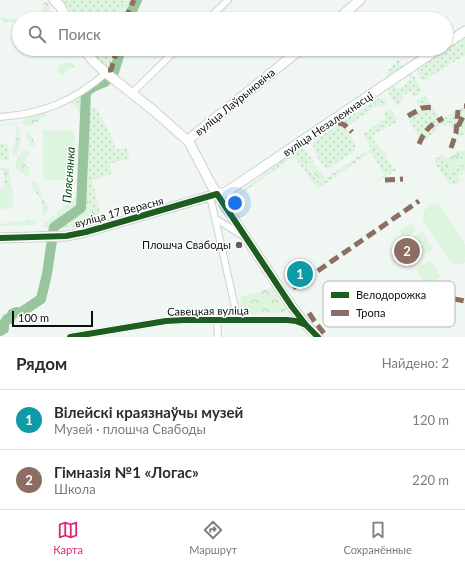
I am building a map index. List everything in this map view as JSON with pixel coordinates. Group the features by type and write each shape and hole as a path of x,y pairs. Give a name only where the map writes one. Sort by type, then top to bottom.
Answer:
{"main road":[{"path":"54,0 63,12"},
{"path":"346,12 360,0"},
{"path":"453,39 465,31"},
{"path":"89,56 131,94 153,110 188,140 212,187 214,195 246,238 292,307 306,325 318,337"},
{"name":"вуліца Лаўрыновіча","path":"188,140 292,56"},
{"name":"вуліца Незалежнасці","path":"214,195 226,192 428,56"},
{"name":"вуліца 17 Верасня","path":"0,238 66,236 86,232 214,195"}],"street":[{"path":"215,12 228,0"},
{"path":"131,94 170,56"},
{"path":"0,117 29,114 53,106 72,98 107,73"},
{"path":"214,195 216,219 238,320"},
{"path":"216,219 246,238"},
{"path":"287,320 292,314 292,307"},
{"name":"Савецкая вуліца","path":"70,337 91,335 166,321 185,320 287,320 296,321 306,325"},
{"path":"217,320 218,337"}],"green space":[{"path":"59,0 137,0 131,12 67,12"},
{"path":"46,2 49,5 49,12 42,12 44,3"},
{"path":"121,4 125,4 128,7 128,12 118,11 118,7"},
{"path":"2,17 12,19 12,23 3,21 1,19"},
{"path":"465,36 465,55 423,81 416,69 435,56 453,56 453,44"},
{"path":"94,56 119,56 113,73"},
{"path":"398,59 403,68 385,80 389,70"},
{"path":"70,62 73,63 74,66 67,69 66,73 62,75 60,74 57,70 60,66"},
{"path":"411,74 414,76 422,91 415,97 411,92 406,94 402,97 402,101 397,106 388,92 388,89 394,85 397,90 411,80 408,75"},
{"path":"105,78 108,79 86,92 86,101 90,108 95,106 111,136 116,150 126,147 130,158 109,164 112,174 92,180 102,218 80,226 65,229 42,226 80,193 81,118 79,111 73,104 67,103 25,123 0,124 21,123 25,116 56,107"},
{"path":"425,96 441,120 465,105 464,134 459,137 448,124 445,126 443,124 441,126 440,124 437,127 438,128 433,131 434,133 423,141 420,139 408,118 421,109 416,101"},
{"path":"378,98 384,99 386,105 380,107 378,105 345,128 356,146 355,151 329,168 326,168 315,152 313,145 314,141"},
{"path":"391,110 398,121 372,136 375,140 374,141 396,170 371,186 385,174 370,152 318,189 294,156 233,200 232,198 259,179 266,172 300,149 304,149 314,162 307,167 319,183 371,148 363,134 386,118 385,113"},
{"path":"47,111 46,115 36,123 28,126 25,125 23,121 24,118 39,115"},
{"path":"16,127 21,132 21,139 16,155 13,154 12,149 16,140"},
{"path":"43,130 75,131 74,180 43,180"},
{"path":"26,133 30,135 35,146 33,147 29,142"},
{"path":"0,143 4,143 8,146 9,160 0,160"},
{"path":"24,150 27,150 29,154 25,162 30,172 28,176 15,167 18,157"},
{"path":"458,151 465,151 465,171 457,177 461,182 452,185 449,184 435,164 435,160 443,155 446,159"},
{"path":"456,153 460,159 464,157 465,163 450,173 443,162"},
{"path":"314,164 325,178 319,182 309,167"},
{"path":"9,167 10,186 5,187 3,170 0,168"},
{"path":"33,181 37,182 41,190 42,197 48,206 46,215 43,215 42,205 38,194 31,186"},
{"path":"12,186 13,208 0,209 0,187"},
{"path":"78,199 86,201 91,205 93,211 92,219 84,223 63,225 63,222 60,221 54,225 50,225 49,222 51,219 73,201"},
{"path":"434,203 441,207 465,245 465,262 455,264 450,261 424,223 424,211 428,206"},
{"path":"34,219 36,220 36,225 0,226 0,224 11,221 23,222"},
{"path":"412,223 417,230 404,238 400,230"},
{"path":"423,231 433,249 417,259 406,241"},
{"path":"430,260 441,277 435,281 424,281 416,269"},
{"path":"272,288 286,310 285,313 243,313 240,297"}],"waterway":[{"name":"Пляснянка","path":"131,12 137,0"},
{"name":"Пляснянка","path":"0,331 4,329 4,324 7,319 10,319 12,314 17,312 20,313 41,299 47,274 54,227 81,208 86,92 105,82 114,72 119,56"}],"marked path":[{"path":"128,12 134,0"},
{"path":"108,70 111,70 115,56"},
{"path":"408,116 422,108 435,107"},
{"path":"451,148 456,133 458,110"},
{"path":"458,126 465,113"},
{"path":"419,144 423,135 428,129 434,123 443,118"},
{"path":"338,123 344,125 352,132"},
{"path":"385,180 403,179"},
{"path":"293,288 419,201"},
{"path":"455,299 465,301"},
{"path":"309,313 327,337"}],"cycle path":[{"path":"0,238 66,236 86,232 217,194 292,307 306,325"},
{"path":"70,337 166,321 185,320 296,321 306,325 318,337"}],"place":[{"name":"Плошча Свабоды","path":"239,245"},
{"name":"Гімназія №1 «Логас»","path":"407,251"},
{"name":"Вілейскі краязнаўчы музей","path":"300,274"}]}
